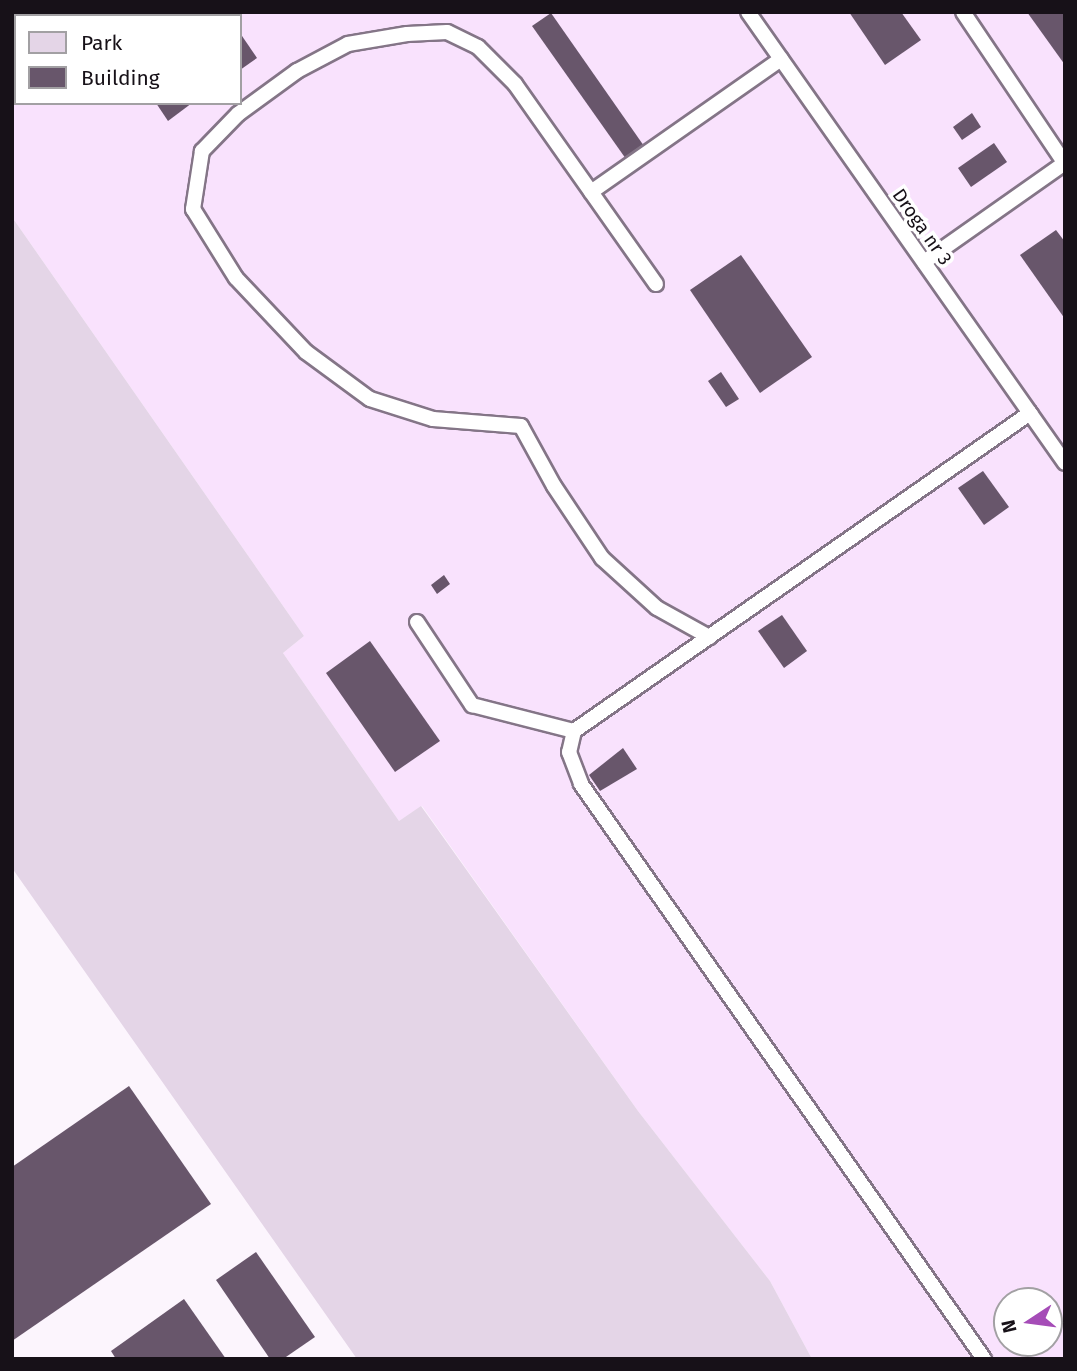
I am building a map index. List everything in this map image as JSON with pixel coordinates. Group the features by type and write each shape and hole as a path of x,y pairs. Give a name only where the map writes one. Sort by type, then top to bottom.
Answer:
{"lane":[{"name":"Droga nr 3","path":"748,12 1065,463"},
{"path":"924,262 1065,163 963,12"},
{"path":"656,284 506,75 478,47 447,32 348,44 297,71 238,114 202,151 193,209 236,278 306,352 370,399 433,419 521,426 554,485 602,558 657,608 709,637"},
{"path":"591,192 781,59"},
{"path":"984,1359 581,784 569,752 574,732 1030,413"},
{"path":"417,622 472,705 574,732"}],"shaded area":[{"path":"12,12 1065,12 1065,1359 812,1359 770,1281 638,1111 422,806 399,821 283,653 304,636 12,217"}],"green space":[{"path":"12,217 304,636 283,653 399,821 421,806 638,1111 770,1281 812,1359 357,1359 12,868"}],"building":[{"path":"849,12 901,12 921,40 885,65"},
{"path":"1027,12 1065,12 1065,65"},
{"path":"551,13 644,146 626,159 532,26"},
{"path":"242,36 257,58 242,69"},
{"path":"157,105 189,105 168,121"},
{"path":"972,113 981,127 962,140 953,127"},
{"path":"994,143 1007,162 971,187 958,168"},
{"path":"1056,230 1065,242 1065,319 1020,255"},
{"path":"741,255 812,357 760,393 690,290"},
{"path":"721,372 739,399 726,407 708,381"},
{"path":"983,471 1009,507 984,525 958,488"},
{"path":"444,575 450,584 437,594 431,585"},
{"path":"782,615 807,651 784,668 758,631"},
{"path":"370,641 440,741 395,772 326,673"},
{"path":"623,748 637,769 600,791 589,775"},
{"path":"129,1086 211,1204 12,1341 12,1167"},
{"path":"256,1252 315,1337 283,1359 270,1359 216,1280"},
{"path":"184,1299 226,1359 116,1359 111,1351"}]}
